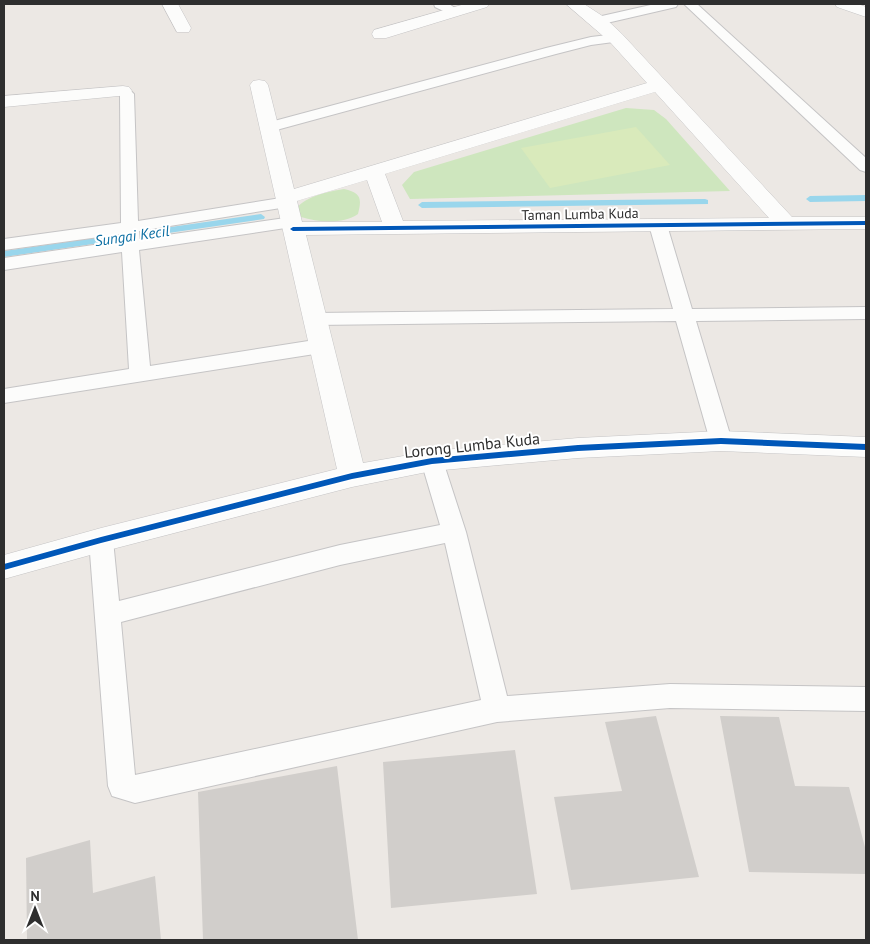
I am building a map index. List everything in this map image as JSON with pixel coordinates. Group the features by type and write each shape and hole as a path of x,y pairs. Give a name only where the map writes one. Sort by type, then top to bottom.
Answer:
{"street":[{"path":"170,4 183,28"},
{"path":"380,34 447,8 481,4"},
{"path":"574,4 598,20 616,38 786,224"},
{"path":"843,4 866,12"},
{"path":"259,85 352,476"},
{"path":"289,213 374,172 658,85"},
{"path":"4,102 123,91"},
{"path":"374,172 395,228"},
{"name":"Taman Lumba Kuda","path":"289,213 395,228 866,223"},
{"name":"Lorong Lumba Kuda","path":"4,567 101,540 352,476 432,460 578,448 721,441 866,447"}],"lane":[{"path":"598,20 671,4"},
{"path":"690,4 866,167"},
{"path":"269,128 551,50 591,41 616,38"},
{"path":"123,91 127,94 131,236 140,374"},
{"path":"4,264 131,236 289,213"},
{"path":"658,225 721,441"},
{"path":"4,245 131,236"},
{"path":"315,320 866,313"},
{"path":"4,396 321,346"},
{"path":"432,460 454,532 497,709"},
{"path":"108,615 340,555 454,532"},
{"path":"101,540 122,786 128,788 135,789 154,785 497,709 670,696 866,699"}],"green space":[{"path":"626,108 654,110 666,119 730,191 410,199 402,185 414,172"},
{"path":"636,127 670,165 550,188 521,148"},
{"path":"344,189 354,192 359,197 358,214 345,220 330,222 301,217 297,208 306,200"}],"building":[{"path":"656,716 699,877 571,890 554,797 622,791 605,722"},
{"path":"720,716 779,717 795,786 849,787 866,851 866,874 749,872"},
{"path":"515,750 537,894 391,908 383,762"},
{"path":"337,766 358,940 203,940 198,792"},
{"path":"90,840 93,893 155,876 161,940 27,940 26,858"}],"waterway":[{"name":"Sungai Kecil","path":"810,199 866,198"},
{"name":"Sungai Kecil","path":"422,205 705,202"},
{"name":"Sungai Kecil","path":"4,254 261,217"}],"cycle path":[{"path":"293,229 866,223"},
{"path":"4,567 101,540 352,476 432,461 578,448 721,441 866,447"}]}
